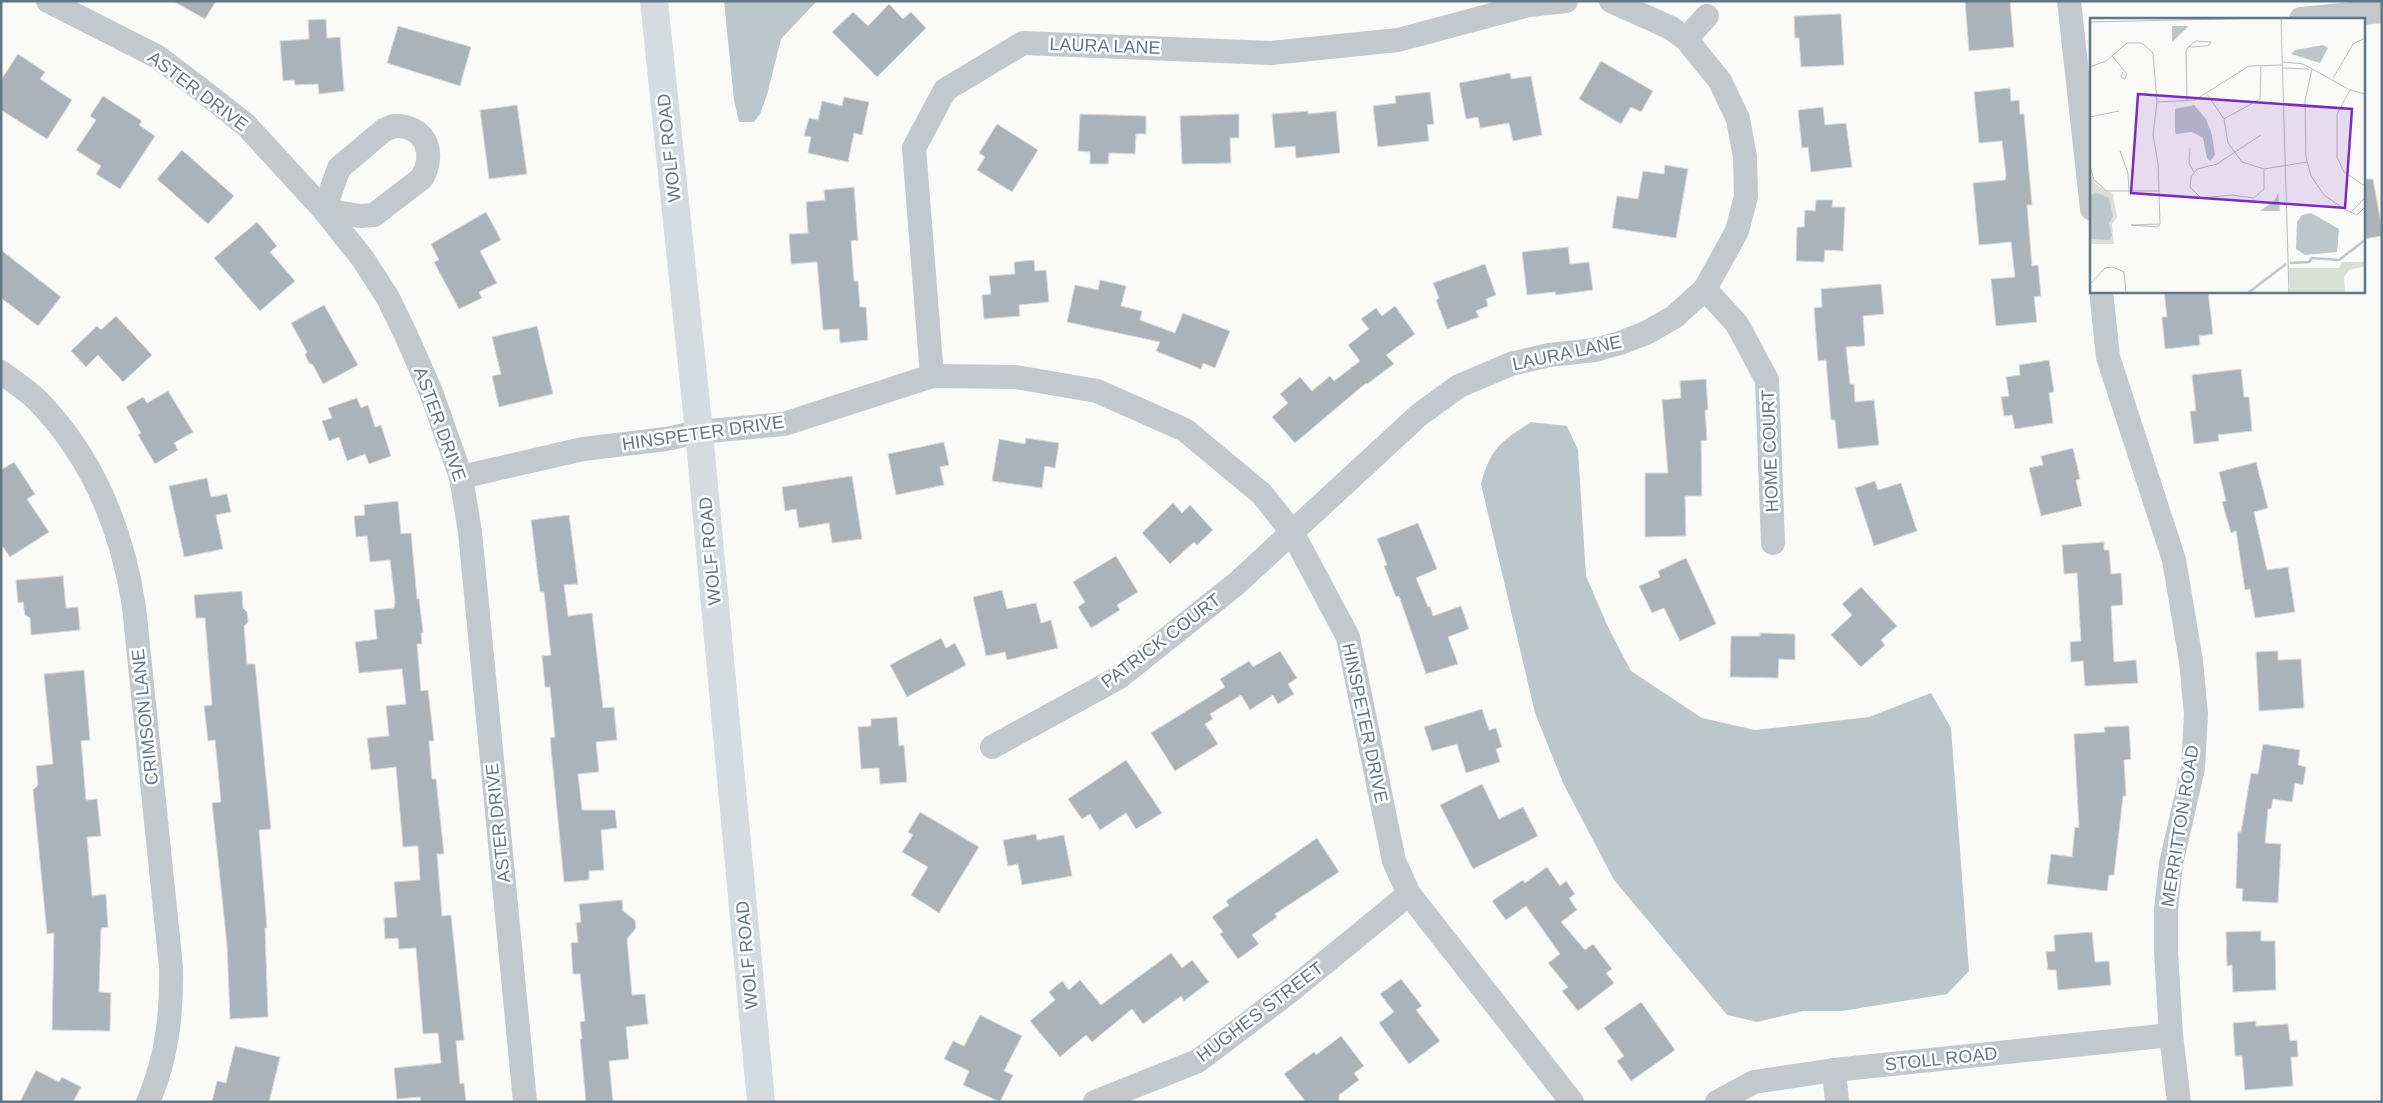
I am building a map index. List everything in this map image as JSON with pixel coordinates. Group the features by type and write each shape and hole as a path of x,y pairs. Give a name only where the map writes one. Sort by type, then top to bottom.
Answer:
{"main road":[{"name":"WOLF ROAD","path":"654,1 699,432 761,1102"}],"street":[{"name":"ASTER DRIVE","path":"48,1 158,58 246,124 324,210 363,259 388,298 431,392 461,477 470,532 525,1102"},
{"name":"LAURA LANE","path":"932,376 914,148 946,90 1023,43 1271,52 1398,40 1529,4 1566,1"},
{"name":"LAURA LANE","path":"1292,532 1419,415 1459,386 1511,364 1549,355 1595,350 1646,333 1674,317 1705,289 1737,231 1746,196 1745,157 1738,119 1720,81 1686,39 1671,28 1611,1"},
{"path":"2069,1 2082,40 2090,175"},
{"path":"2311,18 2382,11"},
{"path":"1686,39 1707,16"},
{"path":"404,126 413,130 422,138 429,149 429,159 422,178 374,215 360,216 324,210 339,168 384,130 404,126"},
{"name":"HOME COURT","path":"1705,289 1737,324 1767,380 1773,543"},
{"name":"MERRITTON ROAD","path":"2101,292 2108,356 2174,560 2191,661 2196,714 2193,768 2171,864 2166,910 2166,952 2171,1035 2179,1102"},
{"name":"CRIMSON LANE","path":"1,372 36,400 85,461 108,508 128,566 134,607 171,975 172,1001 163,1064 148,1102"},
{"name":"HINSPETER DRIVE","path":"461,477 583,449 666,439 699,432 784,424 932,376 1016,377 1096,391 1185,430 1262,494 1292,532 1348,638 1394,861 1409,894 1572,1102"},
{"name":"PATRICK COURT","path":"992,747 1118,678 1236,584 1292,532"},
{"name":"HUGHES STREET","path":"1095,1102 1198,1061 1289,992 1409,894"},
{"name":"STOLL ROAD","path":"1717,1102 1754,1082 1834,1070 2171,1035"},
{"path":"1834,1070 1838,1102"}],"shaded area":[{"path":"724,1 817,1 781,39 767,95 760,114 754,122 739,122 734,100"},
{"path":"1531,422 1567,426 1578,450 1586,576 1608,627 1631,671 1702,718 1755,730 1869,717 1931,693 1951,728 1969,971 1947,994 1842,1011 1804,1011 1757,1022 1727,1015 1614,880 1564,785 1535,713 1481,484 1493,453 1512,435"}],"building":[{"path":"173,1 216,1 205,19"},
{"path":"1965,1 2010,1 2014,47 1969,51"},
{"path":"889,4 903,19 911,12 926,28 877,77 832,32 853,12 868,26"},
{"path":"1841,14 1844,65 1801,67 1799,38 1795,38 1794,16"},
{"path":"326,19 327,38 340,37 344,91 319,94 318,84 295,85 294,80 283,81 280,41 309,39 308,20"},
{"path":"398,26 471,47 460,86 387,63"},
{"path":"18,54 45,72 40,79 72,100 47,139 1,110 1,80"},
{"path":"1601,61 1653,91 1641,112 1631,107 1621,124 1579,99"},
{"path":"1510,73 1511,79 1531,76 1542,135 1513,141 1509,123 1480,128 1478,117 1466,119 1459,83"},
{"path":"2010,88 2011,101 2019,100 2020,114 2024,114 2032,205 2027,205 2032,266 2038,265 2041,296 2034,297 2037,322 1996,326 1991,279 2015,277 2011,242 1979,245 1973,183 2005,180 2006,175 2002,141 1979,143 1974,92"},
{"path":"1430,92 1434,124 1427,125 1429,141 1378,147 1373,106 1396,103 1395,96"},
{"path":"103,96 142,121 139,125 155,136 120,189 96,174 101,166 76,150 96,120 90,116"},
{"path":"844,97 869,102 862,135 854,133 848,162 808,153 811,137 804,136 809,118 818,120 822,101 842,106"},
{"path":"517,105 527,174 489,179 480,110"},
{"path":"1823,107 1825,125 1846,123 1852,167 1811,172 1808,147 1802,148 1798,110"},
{"path":"1308,111 1308,114 1336,111 1340,153 1296,158 1295,146 1275,148 1272,114"},
{"path":"1080,114 1146,116 1146,134 1136,134 1135,154 1109,153 1108,164 1090,164 1090,152 1078,151"},
{"path":"1239,114 1239,138 1230,138 1231,163 1182,164 1180,116"},
{"path":"997,124 1038,150 1012,192 977,170 985,157 979,153"},
{"path":"182,150 234,196 208,224 157,179"},
{"path":"1665,165 1688,169 1676,238 1612,228 1617,196 1638,199 1643,171 1664,174"},
{"path":"2366,179 2373,179 2382,236 2366,239"},
{"path":"854,187 858,240 851,241 854,281 858,281 860,307 866,307 868,340 840,343 839,329 823,330 817,262 791,264 789,234 808,233 806,202 825,200 824,190"},
{"path":"1816,200 1833,200 1832,207 1845,207 1843,251 1825,250 1824,262 1796,261 1797,227 1804,227 1805,210 1815,211"},
{"path":"486,212 501,240 480,251 497,283 479,292 482,298 459,309 434,262 439,260 431,244"},
{"path":"257,222 277,246 270,252 295,281 260,311 214,258"},
{"path":"1568,247 1570,264 1589,262 1593,290 1556,295 1555,292 1527,295 1522,252"},
{"path":"1,250 61,297 38,326 1,298"},
{"path":"1034,260 1035,271 1046,270 1049,302 1019,305 1020,316 984,319 982,295 991,294 989,276 1015,274 1014,262"},
{"path":"1485,264 1496,295 1486,299 1488,306 1476,311 1479,317 1447,329 1436,300 1439,298 1433,283"},
{"path":"1100,280 1126,286 1121,306 1142,311 1140,320 1175,333 1183,313 1230,331 1215,368 1203,363 1201,369 1156,351 1160,342 1067,322 1075,285 1098,290"},
{"path":"1881,284 1884,314 1863,316 1865,346 1846,347 1850,384 1854,384 1855,402 1874,400 1879,445 1838,449 1835,420 1831,420 1826,360 1818,361 1814,308 1822,307 1821,289"},
{"path":"2164,292 2208,292 2213,334 2199,336 2200,345 2165,349 2162,317 2167,317"},
{"path":"324,305 358,365 323,384 313,365 309,363 305,355 307,352 291,323"},
{"path":"1395,306 1415,334 1386,355 1394,364 1366,383 1295,443 1272,417 1288,403 1280,394 1300,377 1312,391 1330,376 1334,381 1360,361 1348,345 1369,329 1361,319 1376,308 1382,316"},
{"path":"116,316 152,355 123,382 98,355 86,367 71,351 97,326 101,330"},
{"path":"537,326 553,394 499,407 492,376 501,374 492,337"},
{"path":"2049,360 2054,392 2049,393 2053,423 2015,429 2012,415 2004,416 2001,397 2009,396 2006,377 2020,375 2019,365"},
{"path":"2241,369 2244,397 2249,397 2252,431 2218,435 2219,441 2194,444 2190,411 2196,411 2192,375"},
{"path":"1706,379 1708,410 1705,410 1707,440 1701,441 1702,496 1685,496 1686,536 1645,537 1645,473 1668,473 1662,400 1681,398 1680,381"},
{"path":"168,391 193,432 174,443 178,450 155,464 138,435 141,433 126,407 143,397 147,403"},
{"path":"357,398 361,408 368,405 375,427 381,425 391,456 369,464 365,454 347,461 339,437 329,441 322,421 332,418 328,408"},
{"path":"1026,438 1059,443 1055,468 1045,466 1042,488 992,481 999,439 1025,444"},
{"path":"944,442 949,465 940,467 944,485 896,495 888,454"},
{"path":"2073,448 2080,479 2076,480 2082,506 2041,516 2029,468 2043,465 2041,456"},
{"path":"14,462 35,494 27,499 49,532 10,557 1,544 1,470"},
{"path":"2256,462 2268,508 2254,512 2267,570 2288,567 2295,612 2255,618 2250,589 2245,590 2236,531 2231,533 2222,502 2226,501 2219,472"},
{"path":"852,476 862,539 832,543 829,523 799,528 796,509 785,511 782,487"},
{"path":"207,478 211,497 227,494 231,512 216,515 223,549 184,557 169,486"},
{"path":"1875,481 1878,490 1901,483 1917,531 1874,546 1855,488"},
{"path":"398,501 401,534 411,533 417,599 419,599 423,632 421,633 422,644 417,644 421,691 428,690 434,741 429,741 432,779 436,779 444,854 437,854 442,916 451,915 464,1040 456,1041 460,1084 464,1083 466,1102 421,1102 420,1097 397,1099 394,1068 441,1063 438,1033 423,1034 416,948 399,949 398,938 385,939 384,918 397,917 394,882 420,880 418,846 403,847 396,767 371,770 367,738 389,736 386,706 406,704 402,669 359,673 355,642 377,639 374,610 394,608 395,602 390,560 370,562 367,536 356,537 354,516 365,515 364,505"},
{"path":"1173,503 1182,513 1190,505 1213,530 1197,545 1194,542 1170,564 1142,533"},
{"path":"569,515 578,584 564,585 568,616 592,613 603,708 614,707 617,740 596,742 599,772 578,774 582,810 615,810 617,828 601,830 604,870 589,871 589,880 564,882 550,738 555,737 550,687 545,687 542,656 551,655 544,592 540,592 531,520"},
{"path":"1418,523 1437,569 1416,578 1428,607 1430,606 1433,616 1461,606 1469,629 1448,637 1458,664 1426,674 1399,596 1396,597 1384,566 1387,565 1377,539"},
{"path":"2104,542 2104,550 2109,550 2111,574 2121,573 2123,605 2111,606 2114,662 2136,660 2138,683 2085,686 2083,661 2071,662 2070,642 2081,641 2077,573 2064,574 2062,545"},
{"path":"1116,556 1138,592 1117,605 1120,610 1091,628 1078,607 1085,602 1073,582"},
{"path":"1686,558 1716,624 1680,641 1664,608 1652,613 1639,586 1660,577 1658,571"},
{"path":"63,576 66,608 78,607 80,630 31,635 30,618 25,615 23,602 18,603 16,580"},
{"path":"1861,587 1897,626 1881,640 1885,645 1861,667 1831,635 1852,615 1842,604"},
{"path":"1002,590 1007,609 1036,603 1041,623 1051,620 1058,648 1007,660 1005,652 986,656 973,597"},
{"path":"242,591 243,608 247,612 248,622 244,626 247,664 255,664 271,829 259,830 267,928 265,928 268,1017 230,1019 227,945 212,803 221,802 215,740 208,741 204,706 212,705 205,618 196,618 194,595"},
{"path":"1760,633 1795,634 1795,660 1779,659 1778,678 1730,677 1731,636 1760,636"},
{"path":"941,638 946,648 955,643 966,665 907,697 890,665"},
{"path":"1280,651 1297,678 1288,684 1294,694 1278,704 1273,695 1250,710 1241,695 1210,714 1213,719 1205,724 1218,744 1175,771 1151,733 1225,687 1220,679 1249,661 1253,667"},
{"path":"2278,651 2278,660 2301,659 2304,708 2259,711 2256,652"},
{"path":"84,670 90,740 81,741 86,800 97,799 101,836 87,837 92,896 106,894 108,927 101,928 99,992 111,993 110,1031 52,1030 54,933 47,934 33,790 38,785 36,766 53,764 44,674"},
{"path":"1482,709 1489,730 1496,728 1502,747 1496,749 1500,762 1466,773 1457,744 1432,751 1424,727"},
{"path":"897,717 899,746 904,745 907,782 880,784 879,768 861,769 858,727 871,726 871,719"},
{"path":"2129,726 2131,759 2124,760 2126,796 2123,796 2114,875 2109,875 2107,891 2047,884 2051,854 2072,857 2075,827 2079,828 2074,734 2105,732 2104,727"},
{"path":"2263,744 2300,750 2298,765 2306,767 2303,785 2295,783 2292,802 2273,799 2271,809 2268,809 2265,843 2281,844 2278,903 2242,901 2243,889 2236,888 2238,832 2241,832 2251,773 2258,774"},
{"path":"1126,760 1162,813 1136,829 1126,813 1100,830 1090,814 1082,819 1068,799"},
{"path":"1482,784 1499,819 1523,807 1538,836 1473,869 1440,805"},
{"path":"920,812 979,847 939,913 911,895 928,867 902,852 913,835 908,832"},
{"path":"1036,834 1037,840 1064,835 1072,876 1022,885 1018,864 1008,866 1003,840"},
{"path":"1317,838 1339,872 1275,914 1277,917 1252,935 1259,944 1238,959 1220,934 1223,932 1212,917 1229,905 1226,901"},
{"path":"1547,867 1560,886 1566,881 1575,894 1569,898 1577,910 1561,922 1585,950 1593,944 1612,969 1606,973 1614,983 1578,1011 1562,991 1568,987 1548,963 1560,954 1526,906 1506,920 1492,901 1523,880 1525,883"},
{"path":"622,900 623,911 635,920 636,928 627,939 632,995 645,994 648,1024 626,1027 629,1059 609,1061 613,1102 586,1102 580,1039 582,1039 580,1022 585,1021 580,974 573,974 571,943 578,942 576,923 581,922 579,904"},
{"path":"2261,931 2261,941 2275,941 2276,990 2233,992 2232,965 2227,966 2226,932"},
{"path":"2092,932 2095,962 2109,961 2111,985 2058,990 2056,970 2048,970 2046,952 2055,951 2054,935"},
{"path":"1171,953 1182,968 1192,960 1209,982 1184,1001 1181,996 1143,1024 1132,1009 1092,1042 1086,1035 1060,1057 1030,1021 1055,1000 1049,992 1062,981 1069,990 1080,980 1101,1005"},
{"path":"1401,979 1422,1006 1416,1010 1440,1041 1409,1064 1379,1023 1394,1012 1380,994"},
{"path":"1641,1002 1675,1050 1631,1081 1617,1061 1624,1056 1604,1028"},
{"path":"980,1015 1022,1036 1004,1071 1013,1075 1000,1102 963,1085 969,1071 944,1059 953,1041 964,1046"},
{"path":"2256,1021 2256,1026 2288,1024 2290,1041 2297,1040 2298,1057 2291,1057 2293,1086 2245,1090 2242,1056 2235,1056 2233,1023"},
{"path":"1341,1036 1364,1066 1354,1073 1359,1080 1339,1095 1339,1102 1306,1102 1284,1074 1314,1052 1316,1055"},
{"path":"235,1046 280,1057 269,1102 212,1102 217,1081 226,1083"},
{"path":"36,1070 59,1082 62,1077 81,1087 73,1102 20,1102"}]}
